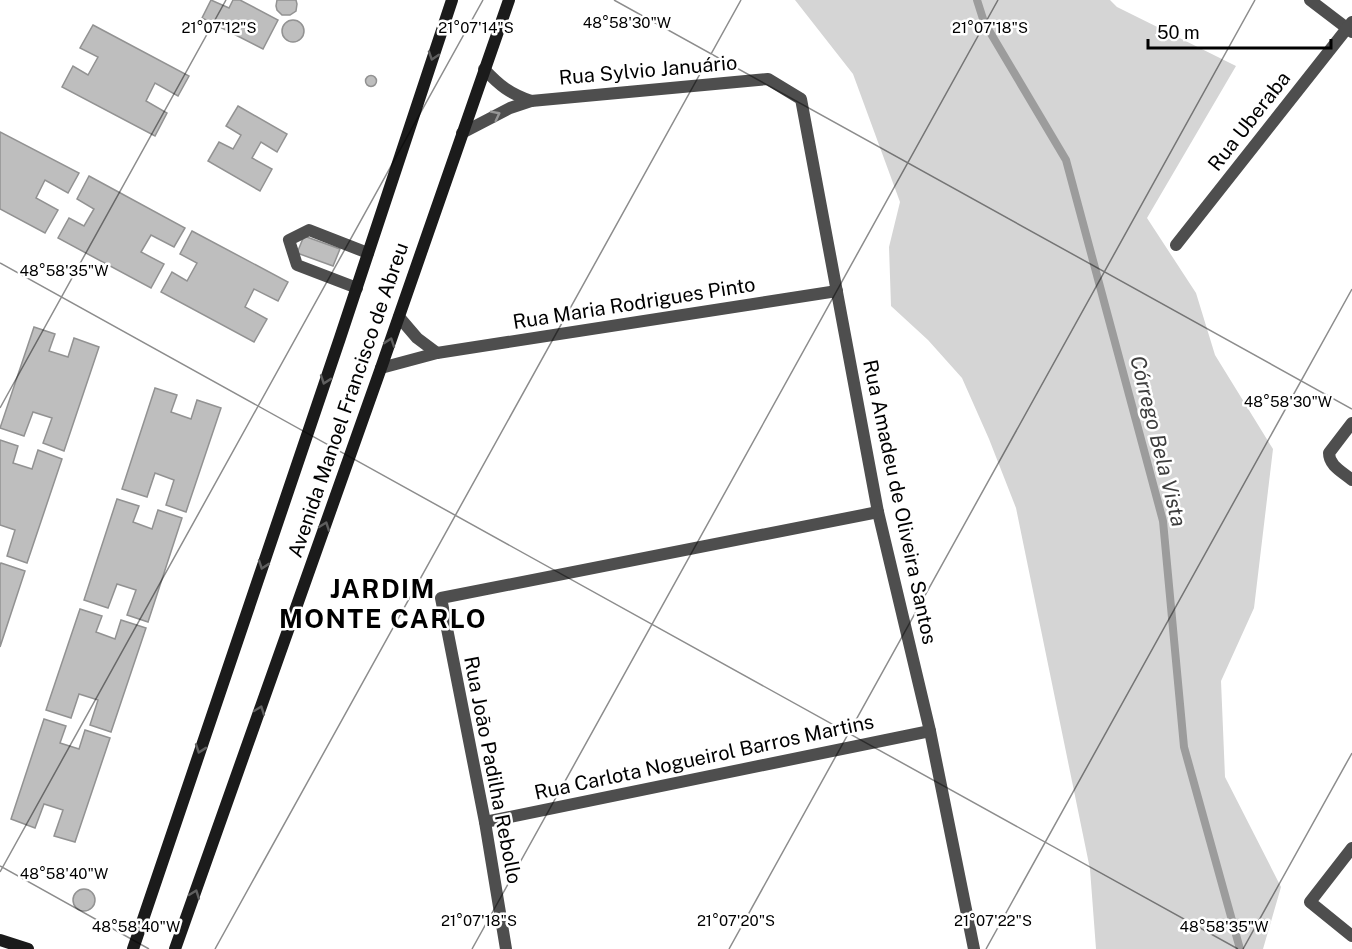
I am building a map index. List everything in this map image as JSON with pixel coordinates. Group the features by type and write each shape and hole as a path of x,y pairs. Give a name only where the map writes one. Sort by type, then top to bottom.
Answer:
{"main road":[{"name":"Avenida Manoel Francisco de Abreu","path":"132,949 357,288 452,0"},
{"name":"Avenida Manoel Francisco de Abreu","path":"175,949 509,0"},
{"path":"0,940 28,949"}],"street":[{"path":"1310,0 1350,27"},
{"name":"Rua Uberaba","path":"1176,245 1350,27"},
{"path":"484,69 509,92 531,101"},
{"name":"Rua Sylvio Januário","path":"462,133 510,108 531,101 768,78"},
{"name":"Rua Amadeu de Oliveira Santos","path":"768,78 801,99 878,512 930,730 974,949"},
{"path":"357,288 297,265 289,240 309,230 368,253"},
{"name":"Rua Maria Rodrigues Pinto","path":"381,368 436,353 837,291"},
{"path":"399,316 417,338 436,353"},
{"path":"1352,423 1329,453 1332,463 1352,480"},
{"name":"Rua João Padilha Rebollo","path":"506,949 441,598 878,512"},
{"name":"Rua Carlota Nogueirol Barros Martins","path":"484,822 930,730"},
{"path":"1352,848 1310,902 1352,936"}],"shaded area":[{"path":"795,0 1110,0 1117,7 1236,66 1147,218 1196,293 1215,355 1273,449 1254,608 1221,681 1225,777 1281,887 1263,949 1096,949 1090,869 1016,508 962,378 928,340 891,306 889,247 900,202 853,74"}],"building":[{"path":"211,0 229,8 233,0 240,0 278,20 263,49 202,18"},
{"path":"277,0 296,0 296,11 290,15 282,15 277,10"},
{"path":"293,20 301,23 304,31 301,39 293,42 285,39 282,31 285,23"},
{"path":"93,25 189,76 178,96 155,83 146,101 167,113 155,136 62,87 73,66 88,75 98,57 80,48"},
{"path":"371,75 377,81 371,87 365,81"},
{"path":"238,106 287,134 277,152 261,142 252,158 272,169 260,191 208,161 219,142 233,149 241,135 226,126"},
{"path":"0,132 79,173 68,193 45,180 36,198 58,210 45,233 0,209"},
{"path":"89,176 185,228 174,247 151,235 141,252 164,264 151,288 58,238 69,218 84,226 94,209 77,199"},
{"path":"192,231 288,282 278,301 254,289 245,307 267,319 254,342 161,292 172,272 187,281 197,263 180,254"},
{"path":"304,236 340,249 333,266 297,253"},
{"path":"34,327 55,334 49,351 68,357 74,338 99,347 64,451 43,443 52,418 33,412 24,436 0,428"},
{"path":"155,388 177,395 171,412 191,419 197,400 221,408 186,512 166,505 174,480 155,473 147,497 122,489"},
{"path":"0,440 18,446 13,463 32,469 38,450 62,459 27,563 7,556 15,530 0,525"},
{"path":"117,499 139,506 133,522 152,529 158,510 182,518 148,622 127,615 136,590 117,584 108,608 84,600"},
{"path":"1,563 25,571 0,647 0,565"},
{"path":"80,609 102,616 96,632 115,639 121,620 146,628 111,732 90,725 98,700 79,694 71,718 46,710"},
{"path":"44,719 66,726 60,743 79,749 85,730 110,738 75,842 54,836 63,810 44,804 35,828 11,819"},
{"path":"84,889 92,892 95,900 92,908 84,911 76,908 73,900 76,892"}],"waterway":[{"name":"Córrego Bela Vista","path":"977,0 984,22 1066,160 1163,521 1184,747 1240,949"}],"district":[{"name":"JARDIM MONTE CARLO","path":"383,604"}]}
